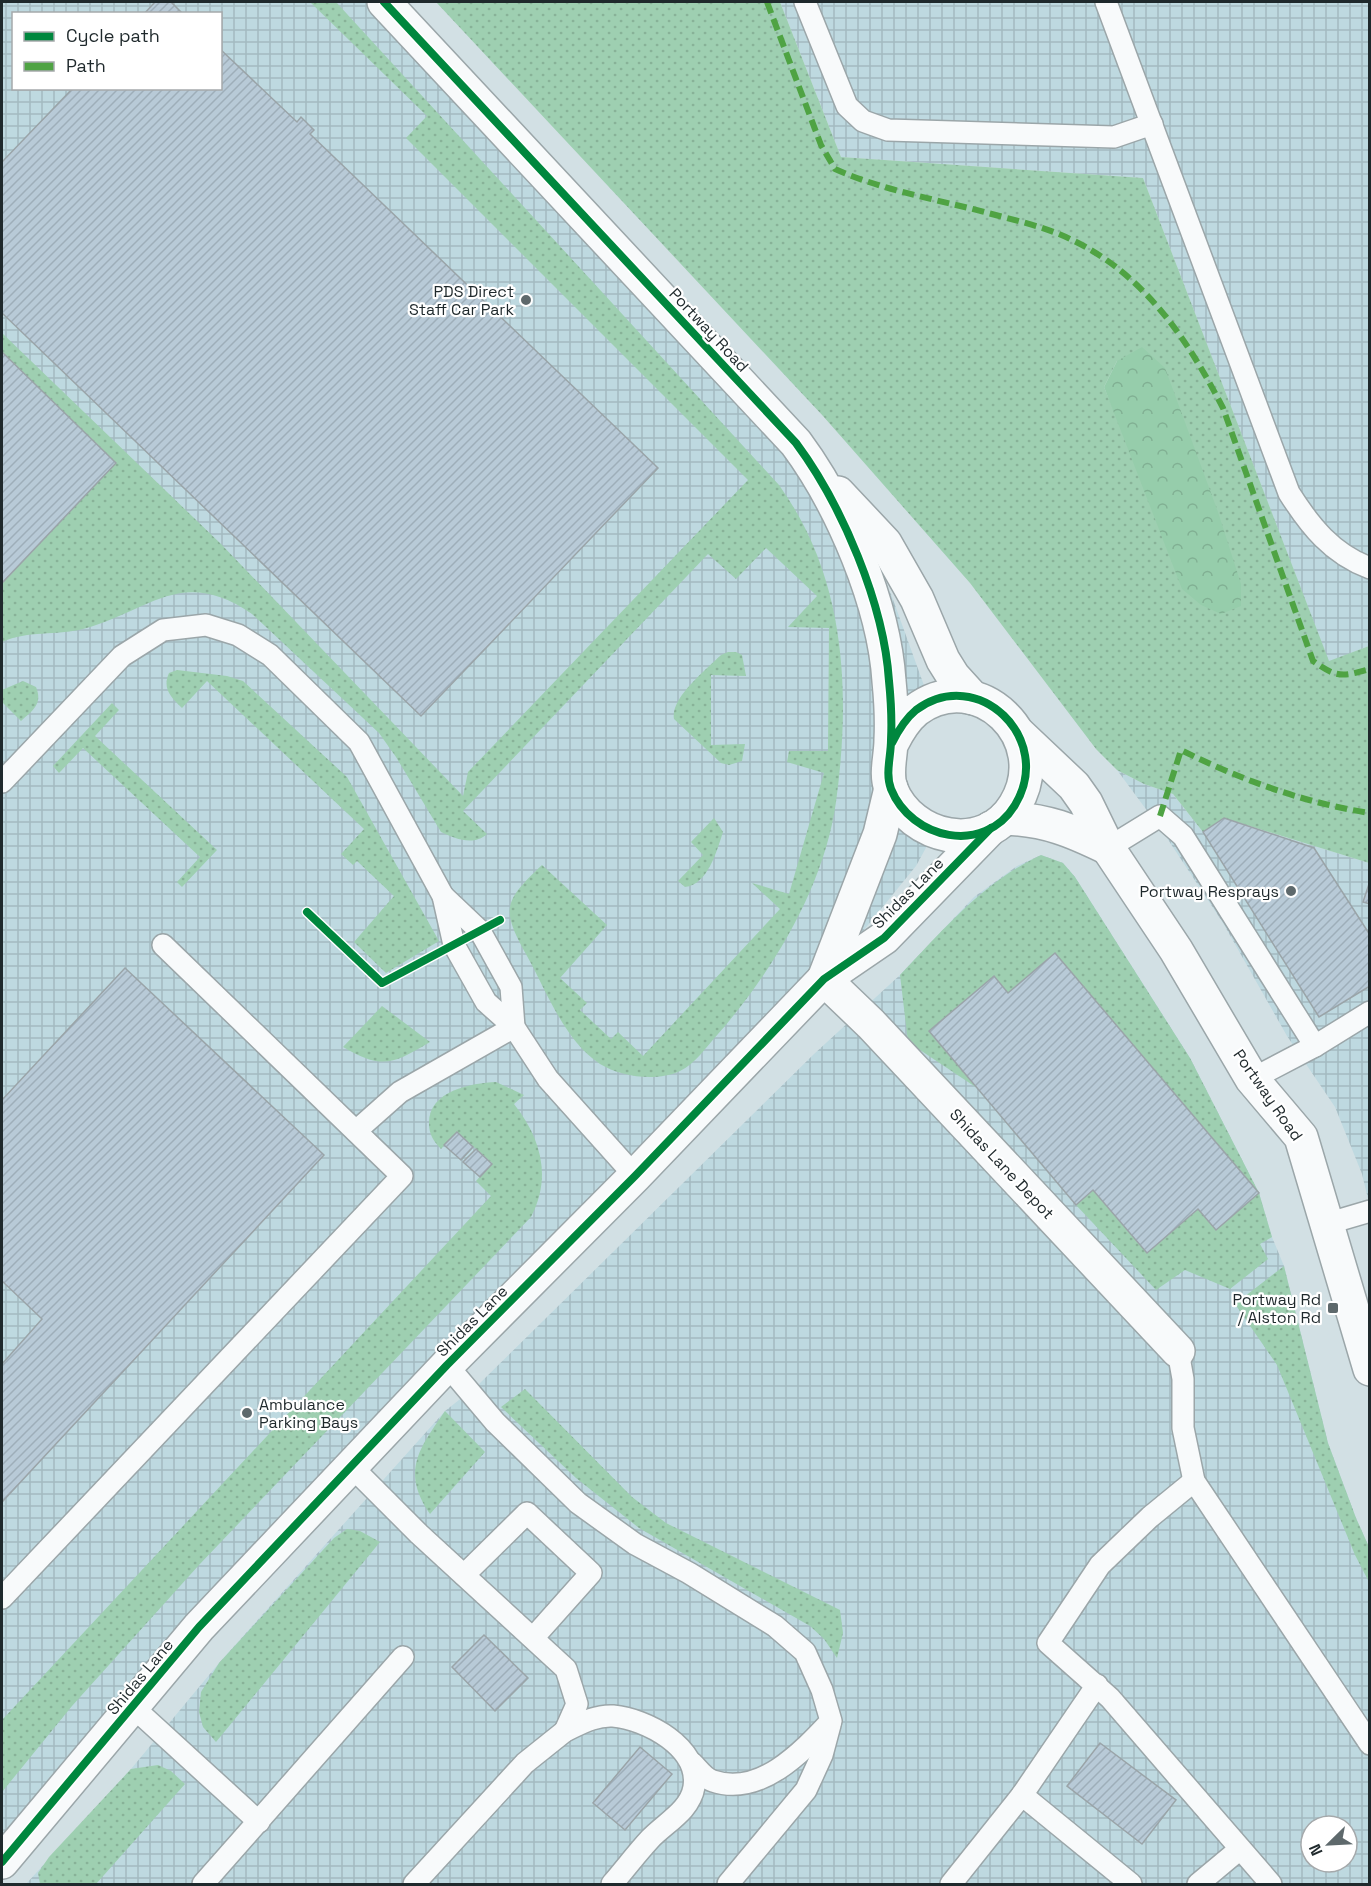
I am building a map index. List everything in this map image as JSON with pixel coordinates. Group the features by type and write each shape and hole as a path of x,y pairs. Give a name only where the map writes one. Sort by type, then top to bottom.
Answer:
{"street":[{"name":"Portway Road","path":"384,2 796,443 814,468 885,543 917,600 943,660 953,676 973,698 1003,714 1019,734 1074,786 1086,803 1108,848 1176,950 1252,1079 1300,1137 1370,1369"},
{"name":"Portway Road","path":"814,468 859,557 875,608 889,679 891,743 888,772 891,788 902,809 917,823 934,833 954,837 974,834 998,823 1039,820 1072,830 1108,848"},
{"name":"Portway Road","path":"891,743 908,718 930,702 950,697 973,698"},
{"name":"Portway Road","path":"998,823 1024,788 1027,768 1024,746 1019,734"},
{"name":"Shidas Lane","path":"824,979 880,834 891,788"},
{"name":"Shidas Lane","path":"2,1862 200,1627 447,1365 635,1176 824,979 884,938 998,823"},
{"name":"Shidas Lane Depot","path":"824,979 871,1024 1178,1351"}],"lane":[{"path":"805,2 847,106 863,121 888,130 1114,137 1152,124"},
{"path":"1106,2 1289,493 1309,524 1337,552 1370,568"},
{"path":"2,782 122,656 163,630 206,625 238,635 270,655 359,742 442,896 458,953 486,1002 514,1027 548,1079 635,1176"},
{"path":"1108,848 1160,816 1183,836 1315,1046"},
{"path":"442,896 480,931 511,987 514,1027"},
{"path":"2,1598 402,1176 163,945"},
{"path":"1252,1079 1315,1046 1370,1012"},
{"path":"356,1131 400,1092 514,1027"},
{"path":"1326,1224 1370,1211"},
{"path":"1178,1351 1183,1379 1184,1428 1194,1480 1370,1744"},
{"path":"447,1365 495,1422 578,1503 635,1545 689,1573 775,1626 805,1652 822,1690 831,1721 822,1755 806,1790 728,1884"},
{"path":"351,1466 566,1669 577,1704 565,1731"},
{"path":"1194,1480 1150,1517 1100,1565 1048,1643 1097,1685 1271,1884"},
{"path":"464,1575 527,1513 591,1573 533,1638"},
{"path":"203,1884 403,1657"},
{"path":"951,1884 1022,1795 1097,1685"},
{"path":"133,1707 259,1822"},
{"path":"414,1884 525,1763 565,1731 593,1718 613,1716 652,1727 676,1744 711,1781 729,1784 762,1779 803,1751 831,1721"},
{"path":"612,1884 651,1838 683,1810 694,1788 692,1763"},
{"path":"1022,1795 1131,1884"},
{"path":"1198,1884 1240,1849"}],"shaded area":[{"path":"2,2 384,2 814,468 891,594 930,702 889,755 934,833 916,866 824,979 2,1862"},
{"path":"780,2 1369,2 1369,646 1329,662 1143,178 841,157"},
{"path":"1117,770 1144,784 1173,794 1203,832 1224,818 1369,863 1369,1203 1362,1174 1335,1107 1287,1036 1223,923 1165,835"},
{"path":"1041,855 1063,863 1075,877 1190,1058 1259,1193 1272,1237 1284,1266 1328,1443 1369,1547 1369,1884 26,1884 131,1769 219,1663 445,1411 478,1385 814,1054 900,975 974,897 1017,866"}],"green space":[{"path":"310,2 336,2 779,485 801,521 818,558 830,597 838,637 842,678 841,761 830,834 808,896 776,955 758,983 701,1054 680,1071 650,1077 628,1075 600,1064 587,1054 566,1029 549,1000 513,927 510,907 520,888 542,865 607,925 560,978 587,1003 580,1010 611,1039 618,1032 643,1056 780,909 752,883 789,894 824,773 787,762 789,751 828,751 829,628 788,627 817,596 766,548 736,579 708,554 463,811 487,834 476,840 458,839 441,832 379,733 252,614 227,600 205,593 185,593 166,597 83,629 32,634 2,642 2,583 116,463 2,352 2,333 221,544 463,796 468,772 748,480 406,138 427,116"},
{"path":"436,2 780,2 841,157 1143,178 1329,661 1369,646 1369,863 1224,818 1203,832 1173,794 1144,784 1117,770 1096,749 970,583 823,416","holes":["1117,361 1117,418 1104,387"]},
{"path":"1142,347 1165,368 1218,512 1241,584 1241,606 1221,614 1201,605 1182,589 1104,387 1117,361"},
{"path":"728,652 742,655 746,676 711,675 711,745 745,744 742,761 729,765 721,763 674,719 674,711 683,693 721,655"},
{"path":"177,670 227,676 243,681 347,777 439,941 386,973 354,942 394,896 357,861 353,865 341,854 364,829 207,681 182,708 167,688 169,673"},
{"path":"23,681 36,687 38,698 36,706 21,721 2,702 2,690"},
{"path":"112,703 119,710 95,736 217,850 182,887 177,882 200,857 83,748 59,773 53,766"},
{"path":"714,818 723,832 714,857 700,880 685,887 678,881 703,855 691,842"},
{"path":"1041,855 1063,863 1075,877 1190,1058 1259,1193 1055,954 1008,993 994,977 929,1031 977,1088 908,1042 900,975 982,893 1020,866"},
{"path":"382,1006 430,1042 406,1055 387,1061 368,1059 343,1047"},
{"path":"496,1082 524,1095 514,1104 537,1144 542,1173 541,1187 531,1217 199,1565 72,1706 2,1792 2,1720 491,1196 476,1181 492,1163 457,1132 441,1149 432,1138 429,1124 431,1113 443,1096 475,1084"},
{"path":"1093,1190 1147,1253 1198,1209 1216,1230 1259,1193 1272,1237 1260,1244 1268,1259 1230,1289 1185,1270 1156,1290 1076,1205"},
{"path":"1284,1266 1328,1443 1369,1547 1369,1582 1355,1555 1277,1365 1235,1304"},
{"path":"525,1389 632,1497 666,1523 840,1610 843,1633 837,1658 824,1639 810,1626 639,1528 576,1478 501,1407"},
{"path":"445,1411 485,1452 430,1514 421,1499 415,1473 421,1449"},
{"path":"347,1529 360,1531 380,1542 216,1742 203,1727 199,1712 201,1692 219,1663 334,1538"},
{"path":"158,1765 171,1771 185,1784 96,1884 40,1884 38,1873 49,1857 131,1769"}],"building":[{"path":"155,2 171,2 181,12 146,12"},
{"path":"222,51 297,122 301,117 314,130 310,134 658,468 421,716 2,313 2,162 71,90 222,90"},
{"path":"2,352 116,463 2,583"},
{"name":"Portway Resprays","path":"1224,818 1314,848 1370,935 1370,986 1319,1017 1203,832"},
{"path":"1370,881 1370,904 1363,902"},
{"path":"1055,953 1259,1193 1216,1230 1198,1209 1147,1253 1093,1190 1076,1205 929,1031 994,976 1008,993"},
{"path":"125,968 324,1155 2,1502 2,1364 42,1319 2,1281 2,1100"},
{"path":"457,1132 473,1147 461,1160 444,1145"},
{"path":"476,1149 492,1164 480,1177 463,1162"},
{"path":"484,1635 528,1678 495,1711 452,1667"},
{"path":"1100,1743 1176,1800 1142,1844 1067,1786"},
{"path":"640,1747 672,1774 625,1830 593,1803"}],"marked path":[{"path":"767,2 821,145 835,169 891,189 1019,221 1061,235 1096,253 1120,270 1160,310 1194,357 1223,408 1313,661 1328,671 1340,674 1353,674 1370,669"},
{"path":"1160,816 1181,750 1272,789 1345,809 1370,813"}],"cycle path":[{"path":"384,2 796,443 813,468 858,556 879,620 891,703 888,777 891,789 901,806 914,820 931,829 949,835 967,836 985,831 1002,821 1015,805 1025,780 1025,756 1018,734 1004,716 985,702 963,696 940,698 916,710 908,717 892,743"},
{"path":"2,1862 199,1627 447,1365 635,1176 824,979 884,938 991,828"},
{"path":"307,912 382,983 500,920"}],"place":[{"name":"PDS Direct Staff Car Park","path":"526,300"},
{"name":"Portway Resprays","path":"1291,891"},
{"name":"Portway Rd / Alston Rd","path":"1333,1308"},
{"name":"Ambulance Parking Bays","path":"247,1413"}]}
